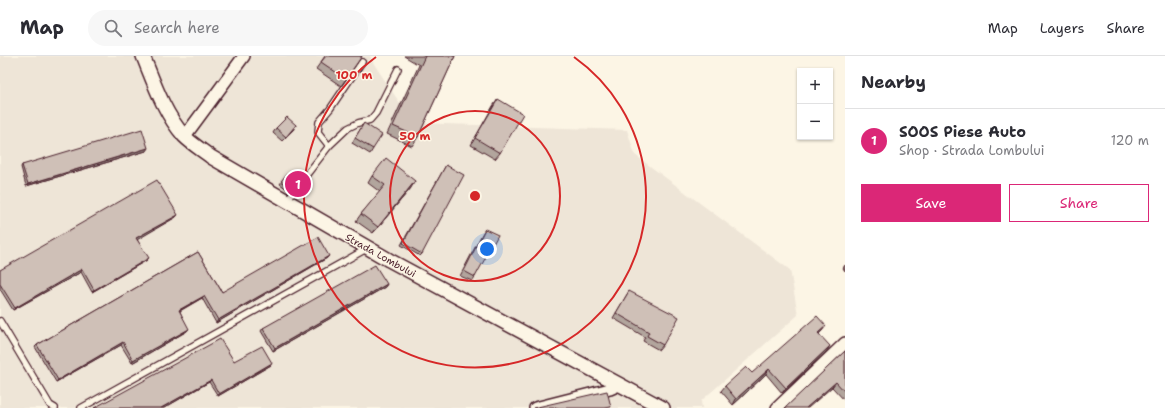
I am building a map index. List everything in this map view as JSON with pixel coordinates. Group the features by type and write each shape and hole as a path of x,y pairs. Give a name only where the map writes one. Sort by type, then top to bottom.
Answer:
{"street":[{"name":"Strada Lombului","path":"143,56 162,101 175,124 185,136 211,157 368,248 663,408"},
{"path":"185,136 244,56"},
{"path":"776,408 845,343"},
{"path":"535,408 610,390 619,385"}],"lane":[{"path":"329,146 321,138 318,132 318,122 330,109 362,62"},
{"path":"287,201 329,146 348,128 358,123 370,120 376,113 398,69"},
{"path":"81,408 368,248"},
{"path":"0,321 50,405 55,408"}],"shaded area":[{"path":"0,56 370,56 413,123 627,130 635,155 790,270 798,315 701,401 702,408 0,408"}],"building":[{"path":"326,56 362,56 346,79 321,62"},
{"path":"425,56 455,56 418,137 393,126"},
{"path":"498,99 523,114 500,153 475,138"},
{"path":"287,117 296,125 286,137 276,128"},
{"path":"364,123 382,135 373,149 355,138"},
{"path":"142,129 148,148 28,184 22,165"},
{"path":"386,158 415,181 378,227 361,214 385,185 372,176"},
{"path":"446,165 464,175 422,254 403,243"},
{"path":"287,174 294,180 288,187 281,181"},
{"path":"157,180 178,215 136,238 149,258 94,290 82,269 15,308 0,284 0,270"},
{"path":"485,229 498,235 475,277 464,271"},
{"path":"318,237 329,256 218,320 204,296 179,310 189,329 133,360 123,342 58,380 37,345 198,252 222,292"},
{"path":"375,265 387,284 275,348 263,328"},
{"path":"629,291 679,317 663,345 647,336 649,332 616,313"},
{"path":"817,316 826,326 818,333 830,346 786,388 769,369 736,399 725,386 746,367 752,373"},
{"path":"220,339 234,361 262,346 272,363 219,394 211,380 161,408 94,408"},
{"path":"845,351 845,392 836,382 806,408 785,408"},
{"path":"607,391 611,407 533,408"}],"place":[{"name":"SOOS Piese Auto","path":"298,184"}]}
